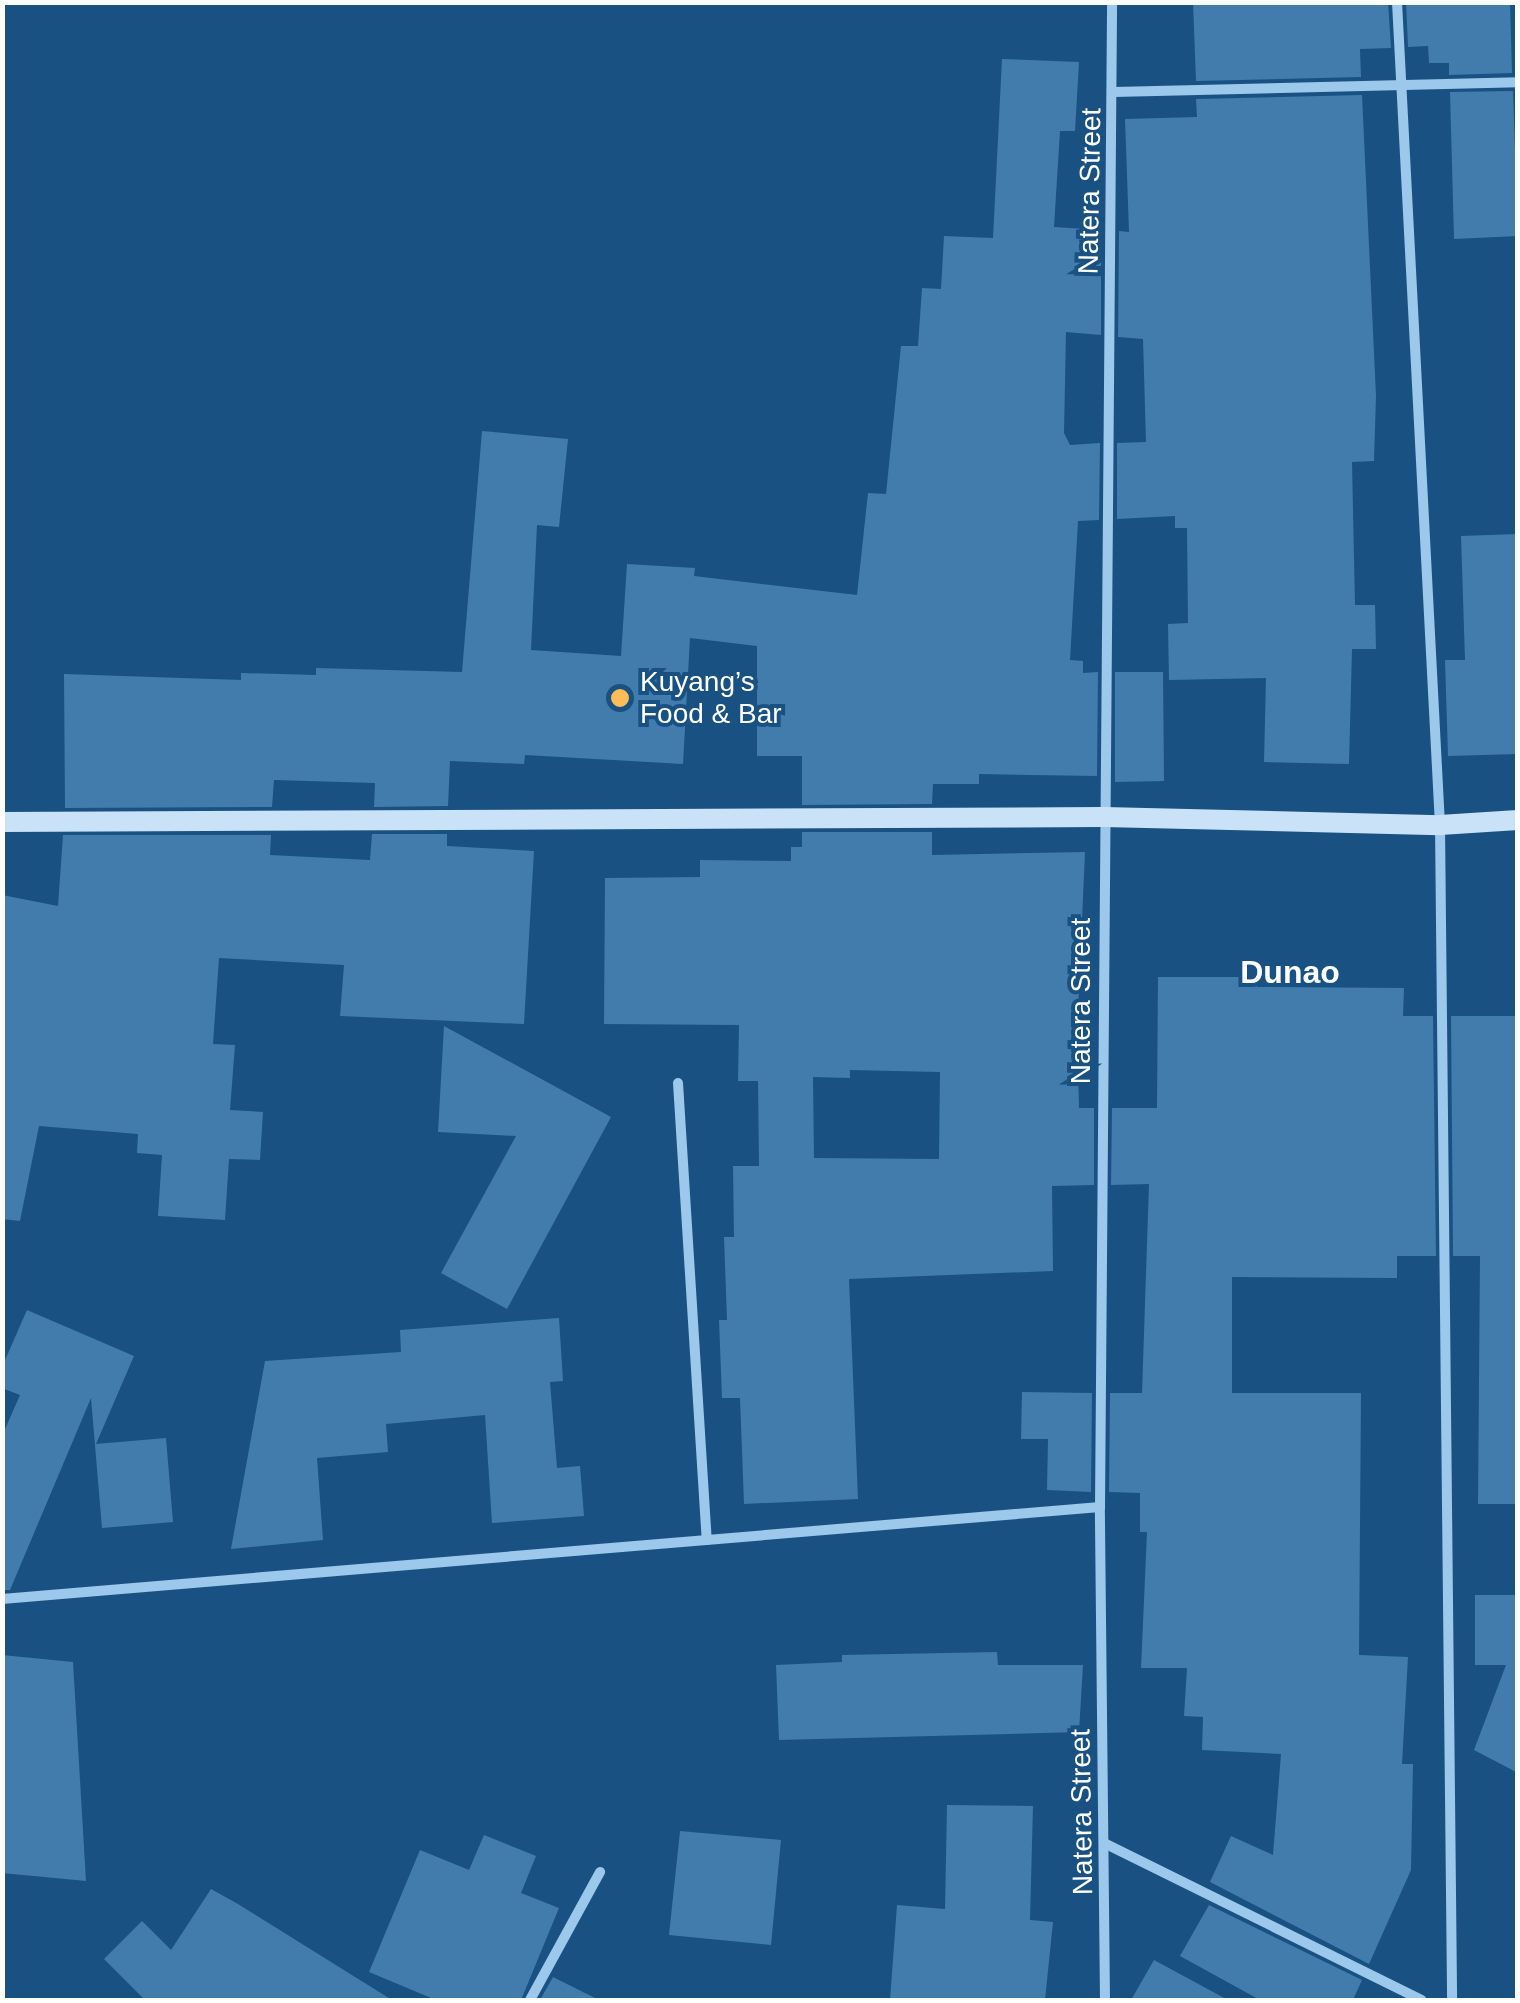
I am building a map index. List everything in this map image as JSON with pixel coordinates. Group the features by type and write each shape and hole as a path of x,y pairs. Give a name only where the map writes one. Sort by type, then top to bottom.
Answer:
{"street":[{"name":"Natera Street","path":"1105,2000 1100,1506 1112,2"},
{"path":"1397,2 1398,86 1440,825 1452,2000"},
{"path":"1114,92 1518,82"},
{"path":"2,822 1104,816 1440,825 1518,820"},
{"path":"678,1083 707,1540"},
{"path":"2,1599 1100,1506"},
{"path":"1106,1844 1422,2000"},
{"path":"530,2000 600,1872"}],"building":[{"path":"1193,2 1388,2 1391,48 1360,49 1361,77 1196,81"},
{"path":"1406,2 1510,2 1512,73 1449,75 1449,63 1429,63 1428,46 1408,47"},
{"path":"1002,59 1079,62 1075,131 1060,131 1054,227 1101,230 1101,335 1066,332 1064,433 1070,445 1100,443 1099,520 1078,521 1070,660 1083,661 1083,673 1098,672 1097,776 979,774 979,784 933,784 932,804 802,805 802,756 757,756 757,646 690,638 683,764 525,755 524,764 450,761 448,806 374,807 375,783 274,780 272,807 65,808 64,674 241,680 241,673 316,675 316,668 462,672 482,431 568,439 559,527 537,525 531,650 621,656 627,564 695,568 694,576 857,595 868,493 886,494 901,346 918,346 922,288 941,289 944,236 993,238"},
{"path":"1513,91 1518,236 1454,239 1450,92"},
{"path":"1362,95 1376,396 1374,461 1352,462 1355,605 1375,605 1376,649 1352,649 1349,764 1264,762 1266,678 1169,680 1168,624 1188,623 1187,528 1175,528 1175,516 1117,519 1117,443 1146,442 1143,339 1118,337 1119,231 1129,232 1125,119 1197,117 1196,99"},
{"path":"1518,534 1518,754 1448,756 1445,660 1465,660 1461,536"},
{"path":"1115,672 1163,672 1164,781 1115,782"},
{"path":"802,832 932,832 932,855 1085,852 1077,1034 1079,1108 1094,1108 1094,1185 1052,1186 1053,1271 849,1279 858,1499 744,1504 740,1398 722,1398 719,1320 727,1320 724,1237 734,1237 733,1166 759,1166 758,1081 738,1081 739,1025 604,1024 605,878 700,877 700,860 791,861 791,847 802,847","holes":["850,1070 940,1072 939,1159 814,1158 813,1077 850,1078"]},
{"path":"372,834 447,834 447,846 534,851 524,1024 340,1016 344,965 219,958 213,1044 235,1045 230,1110 263,1112 260,1160 229,1159 225,1220 158,1216 162,1155 137,1153 138,1134 39,1126 20,1221 2,1219 2,895 58,906 63,835 271,835 270,855 370,860"},
{"path":"1158,977 1257,977 1257,987 1404,988 1403,1016 1433,1016 1436,1256 1397,1256 1397,1278 1232,1277 1232,1393 1361,1393 1359,1655 1408,1657 1402,1764 1413,1764 1411,1870 1369,1964 1210,1882 1231,1836 1273,1855 1281,1754 1202,1750 1203,1717 1184,1716 1187,1668 1141,1668 1147,1532 1140,1532 1140,1493 1109,1492 1110,1393 1142,1393 1149,1184 1111,1185 1112,1108 1157,1108"},
{"path":"1451,1016 1518,1016 1518,1504 1478,1504 1480,1256 1453,1256"},
{"path":"444,1026 611,1117 507,1309 441,1273 516,1136 438,1132"},
{"path":"27,1310 134,1356 96,1444 166,1438 173,1522 102,1528 91,1398 10,1590 2,1590 2,1436 20,1395 2,1388 2,1367"},
{"path":"559,1318 563,1381 550,1382 557,1468 580,1466 584,1516 492,1523 485,1415 386,1424 388,1452 317,1458 323,1540 231,1549 265,1361 401,1352 400,1330"},
{"path":"1022,1392 1092,1393 1091,1492 1047,1490 1048,1439 1021,1439"},
{"path":"1475,1595 1518,1595 1518,1773 1474,1750 1506,1665 1475,1665"},
{"path":"997,1652 998,1665 1083,1665 1079,1732 779,1740 776,1665 842,1662 842,1655"},
{"path":"2,1655 73,1662 86,1881 2,1873"},
{"path":"947,1805 1033,1806 1030,1920 1053,1922 1045,2000 890,2000 897,1905 945,1909"},
{"path":"680,1831 781,1840 771,1945 669,1935"},
{"path":"484,1835 536,1856 521,1893 559,1908 521,2000 436,2000 369,1972 420,1850 469,1870"},
{"path":"211,1889 392,2000 145,2000 104,1959 142,1921 171,1950"},
{"path":"1209,1905 1362,1980 1353,2000 1260,2000 1180,1956"},
{"path":"1154,1960 1228,2000 1131,2000"},
{"path":"553,1977 599,2000 540,2000"}],"place":[{"name":"Kuyang’s Food & Bar","path":"620,698"}],"district":[{"name":"Dunao","path":"1290,972"}]}
